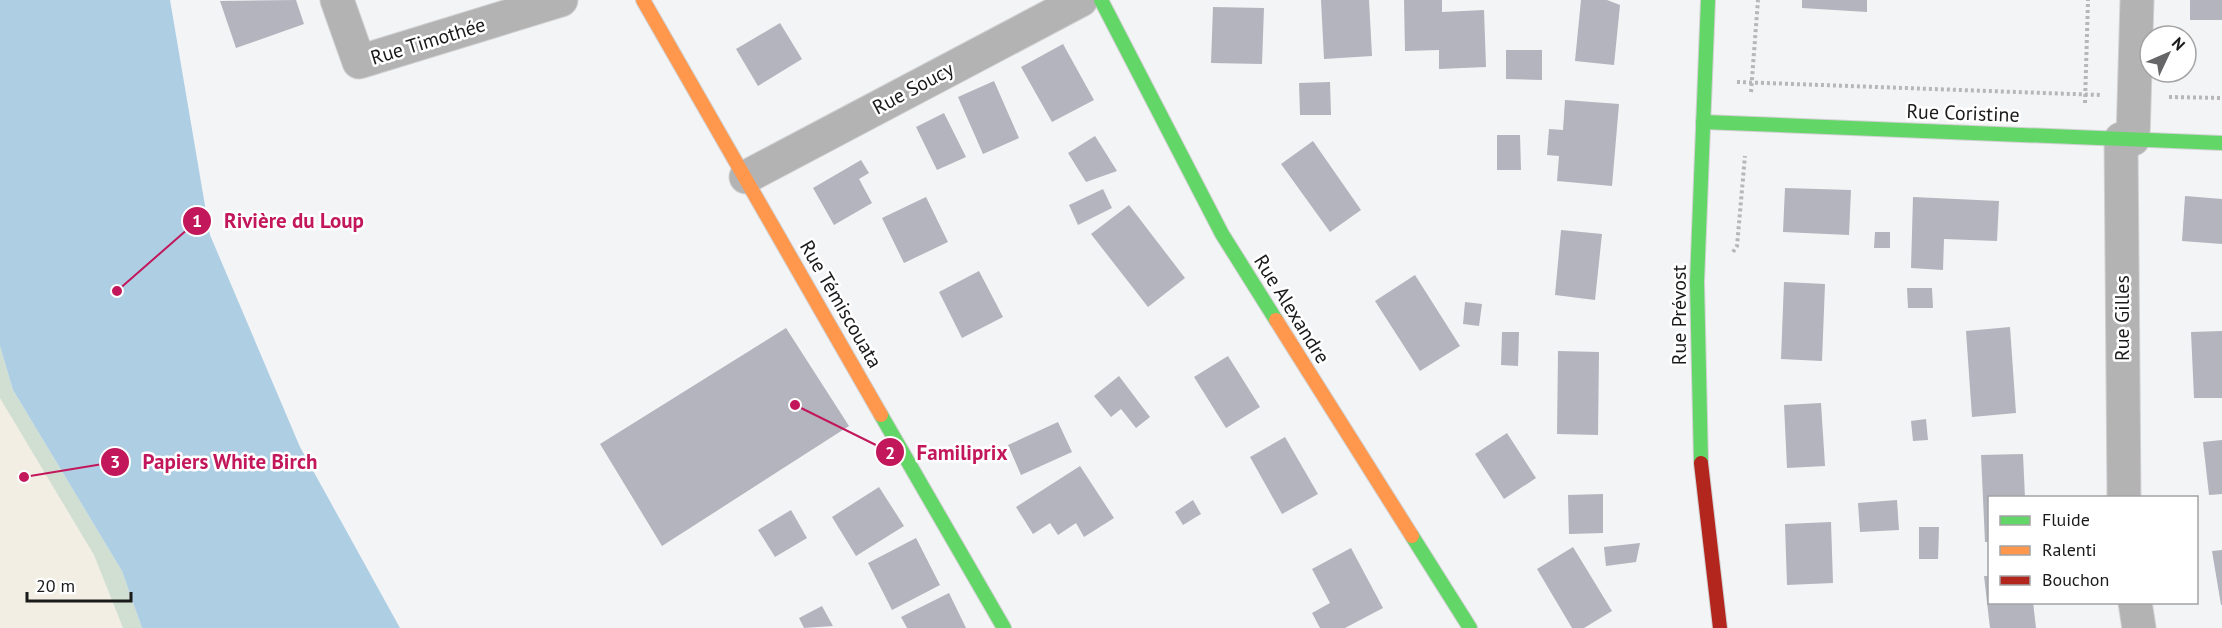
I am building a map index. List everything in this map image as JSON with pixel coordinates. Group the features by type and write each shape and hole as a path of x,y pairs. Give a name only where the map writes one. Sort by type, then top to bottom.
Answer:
{"street":[{"name":"Rue Timothée","path":"337,0 359,62 561,0"},
{"name":"Rue Témiscouata","path":"643,0 1004,628"},
{"name":"Rue Soucy","path":"746,177 1081,0"},
{"name":"Rue Alexandre","path":"1101,0 1222,234 1470,628"},
{"name":"Rue Prévost","path":"1708,0 1697,282 1701,465 1720,628"},
{"name":"Rue Gilles","path":"2124,496 2127,139 2134,96 2137,0"},
{"name":"Rue Coristine","path":"1703,123 2222,143"},
{"path":"2135,604 2139,628"}],"path":[{"path":"2085,137 2088,0"},
{"name":"Rue Coristine","path":"1705,80 2222,98"}],"shaded area":[{"path":"0,397 94,555 123,628 0,628"}],"green space":[{"path":"0,346 13,390 122,571 142,628 123,628 94,555 0,398"}],"water":[{"path":"0,0 170,0 210,235 300,447 400,628 142,628 122,571 13,390 0,346"}],"building":[{"path":"296,0 304,24 236,48 220,1"},
{"path":"1321,0 1369,0 1372,56 1324,59"},
{"path":"1404,0 1442,0 1442,12 1484,10 1486,67 1439,69 1439,50 1405,51"},
{"path":"1581,0 1607,0 1620,5 1614,65 1575,61"},
{"path":"1802,0 1867,0 1867,12 1802,8"},
{"path":"2190,0 2222,0 2222,20 2190,20"},
{"path":"1213,7 1264,8 1262,64 1211,63"},
{"path":"780,23 802,59 758,86 736,49"},
{"path":"1063,44 1094,100 1052,122 1021,67"},
{"path":"1506,50 1542,50 1542,80 1506,79"},
{"path":"994,81 1019,138 983,154 958,97"},
{"path":"1330,82 1331,115 1300,115 1299,83"},
{"path":"1565,100 1619,104 1612,186 1557,181 1559,156 1547,155 1549,129 1563,130"},
{"path":"944,113 966,157 937,170 916,127"},
{"path":"1497,135 1520,135 1521,170 1497,170"},
{"path":"1095,136 1117,171 1086,182 1068,153"},
{"path":"1313,141 1361,210 1330,232 1281,164"},
{"path":"861,160 869,173 859,179 872,203 834,225 813,188"},
{"path":"1785,188 1851,190 1849,235 1783,232"},
{"path":"1103,189 1112,208 1078,225 1069,205"},
{"path":"2185,196 2222,199 2222,244 2182,241"},
{"path":"926,197 948,242 904,263 882,218"},
{"path":"1913,197 1999,201 1997,241 1944,239 1943,270 1911,268"},
{"path":"1129,205 1185,278 1148,307 1091,234"},
{"path":"1561,230 1602,234 1595,300 1555,295"},
{"path":"1875,232 1890,232 1890,248 1874,248"},
{"path":"979,271 1003,317 962,338 939,292"},
{"path":"1415,275 1460,346 1420,371 1375,301"},
{"path":"1784,282 1825,284 1822,361 1781,359"},
{"path":"1907,288 1932,288 1933,308 1908,308"},
{"path":"1465,302 1482,304 1479,326 1463,324"},
{"path":"2010,327 2016,413 1972,417 1966,331"},
{"path":"786,328 849,426 662,546 600,444"},
{"path":"2222,331 2222,398 2194,398 2191,332"},
{"path":"1502,332 1519,332 1518,366 1501,365"},
{"path":"1558,351 1599,352 1598,435 1557,434"},
{"path":"1228,356 1260,407 1226,428 1194,377"},
{"path":"1119,376 1150,417 1136,428 1121,409 1111,417 1094,396"},
{"path":"1821,403 1825,466 1787,468 1784,405"},
{"path":"1926,419 1928,440 1913,441 1911,421"},
{"path":"1058,422 1072,452 1021,475 1008,445"},
{"path":"1507,433 1536,478 1504,499 1475,454"},
{"path":"1285,437 1318,494 1282,514 1250,457"},
{"path":"2222,440 2222,494 2209,495 2203,442"},
{"path":"2023,454 2025,496 1988,496 1988,542 1985,542 1981,455"},
{"path":"1080,466 1114,518 1084,537 1076,523 1058,535 1050,523 1033,534 1016,507"},
{"path":"879,487 904,526 856,556 832,517"},
{"path":"1603,494 1603,533 1569,534 1568,495"},
{"path":"1193,500 1201,514 1183,525 1175,512"},
{"path":"1897,500 1899,530 1860,532 1858,503"},
{"path":"791,510 807,538 775,557 758,530"},
{"path":"1831,522 1833,583 1787,585 1785,524"},
{"path":"1919,527 1939,527 1938,559 1919,559"},
{"path":"916,538 940,585 892,610 868,563"},
{"path":"1640,543 1636,562 1606,566 1604,547"},
{"path":"1573,547 1612,611 1584,628 1572,628 1537,569"},
{"path":"1351,548 1383,608 1345,628 1320,628 1312,613 1330,603 1312,569"},
{"path":"2222,550 2222,605 2221,605 2212,551"},
{"path":"1984,576 1988,576 1988,604 2033,604 2036,628 1990,628"},
{"path":"949,593 966,628 907,628 901,617"},
{"path":"822,606 833,626 804,628 799,618"}],"traffic: fast":[{"path":"1101,0 1222,234 1276,320"},
{"path":"1701,463 1697,282 1708,0"},
{"path":"1703,122 2222,143"},
{"path":"881,415 1004,628"},
{"path":"1412,536 1470,628"}],"traffic: slow":[{"path":"643,0 881,415"},
{"path":"1276,320 1412,536"}],"traffic: jam":[{"path":"1701,463 1720,628"}],"place":[{"name":"Rivière du Loup","path":"117,291"},
{"name":"Familiprix","path":"795,405"},
{"name":"Papiers White Birch","path":"24,477"}]}
